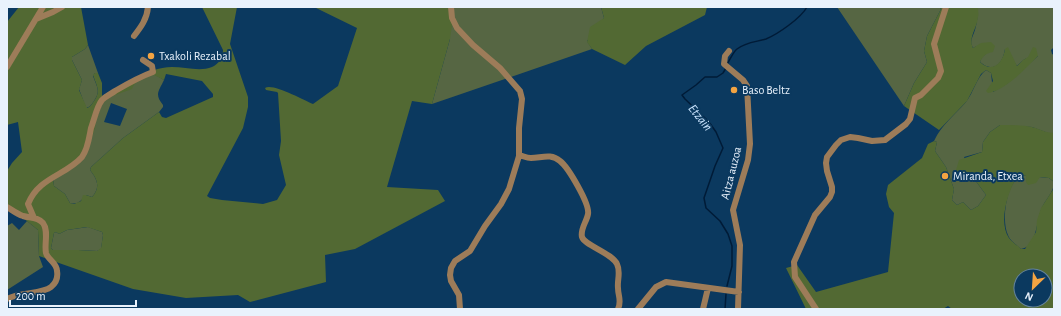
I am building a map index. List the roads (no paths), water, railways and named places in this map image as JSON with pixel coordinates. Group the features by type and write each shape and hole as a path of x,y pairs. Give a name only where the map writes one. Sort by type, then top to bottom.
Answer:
{"street":[{"path":"7,67 43,7"},
{"path":"36,19 62,7"},
{"path":"134,36 148,14 148,7"},
{"path":"451,7 452,18 457,28 473,45 500,68 520,91 522,99 519,128 519,155 509,189 501,204 485,226 470,251 455,261 451,268 451,281 459,295 460,309"},
{"path":"816,309 795,277 794,262 815,215 830,197 832,192 832,187 827,172 827,157 831,150 841,140 850,137 879,142 885,140 906,124 910,119 915,98 938,78 941,71 934,44 946,7"},
{"name":"Aitza auzoa","path":"729,51 725,56 726,66 743,80 747,86 750,144 748,160 733,210 740,245 738,309"},
{"path":"34,218 28,204 32,196 37,189 50,178 74,164 83,155 89,140 91,128 103,98 128,83 153,72 152,66 143,60"},
{"path":"519,155 530,158 545,156 561,161 577,184 588,206 588,213 582,230 584,242 595,246 613,259 618,265 619,275 617,287 620,299 618,309"},
{"path":"7,206 24,216 38,219 43,224 45,228 45,250 47,257 56,266 57,270 57,279 50,288 44,291 11,296 7,299"},
{"path":"638,309 656,287 666,282 739,292"},
{"path":"703,309 708,288"}],"waterway":[{"name":"Etzain","path":"727,64 737,49 747,44 766,39 777,33 795,21 807,7"},
{"name":"Etzain","path":"726,68 723,73 717,77 705,77 682,95 709,122 716,132 723,148 704,198 706,208 720,221 728,234 732,246 732,266 727,286"},
{"name":"Etzain","path":"725,309 726,294"}],"place":[{"name":"Txakoli Rezabal","path":"151,56"},
{"name":"Baso Beltz","path":"734,90"},
{"name":"Miranda, Etxea","path":"945,176"}]}
